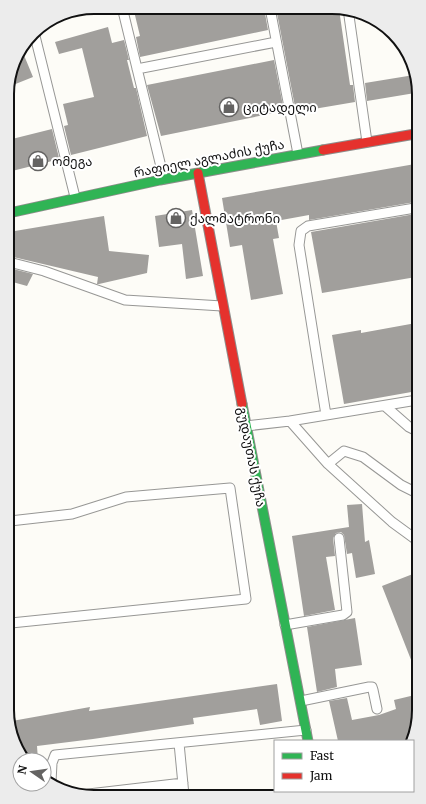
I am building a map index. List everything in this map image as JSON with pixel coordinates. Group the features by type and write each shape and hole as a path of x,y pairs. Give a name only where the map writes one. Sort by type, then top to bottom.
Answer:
{"street":[{"name":"რაფიელ აგლაძის ქუჩა","path":"14,212 164,179 412,134"},
{"name":"გუდაუთას ქუჩა","path":"198,173 222,306 308,740"}],"lane":[{"path":"124,14 164,179"},
{"path":"271,14 298,155"},
{"path":"349,16 367,142"},
{"path":"36,39 76,197"},
{"path":"137,69 276,42"},
{"path":"326,415 299,245 301,231 308,226 412,209"},
{"path":"14,263 44,271 125,300 222,306"},
{"path":"246,426 290,421 412,401"},
{"path":"385,406 412,428"},
{"path":"290,421 328,464 392,522 412,537"},
{"path":"328,464 344,451 363,457 402,485 412,490"},
{"path":"14,521 72,514 126,497 230,488 246,598 14,624"},
{"path":"285,625 346,614 339,538"},
{"path":"301,701 372,687 378,709"},
{"path":"52,763 55,755 306,730"},
{"path":"179,743 184,790"},
{"path":"128,790 183,783"}],"building":[{"path":"135,14 265,14 268,30 140,57 136,37 140,36"},
{"path":"277,14 340,14 350,85 353,85 355,102 296,112"},
{"path":"108,27 112,43 124,40 129,60 127,60 134,88 136,88 147,136 71,155 64,126 68,125 63,104 94,97 82,48 59,54 55,42"},
{"path":"24,56 33,77 15,84 18,68"},
{"path":"274,60 284,111 161,136 147,85"},
{"path":"410,76 412,94 367,101 365,83"},
{"path":"52,129 59,158 14,170 14,138"},
{"path":"412,165 412,203 309,220 309,215 276,221 279,238 273,239 283,294 251,300 242,245 230,247 222,198"},
{"path":"192,210 203,276 186,279 182,244 159,247 155,216"},
{"path":"412,215 412,278 322,293 311,232"},
{"path":"104,216 109,251 149,255 147,273 97,284 98,277 14,257 14,231"},
{"path":"14,269 33,274 27,286 14,282"},
{"path":"412,324 412,392 344,404 332,335 361,330 361,333"},
{"path":"362,504 365,542 369,540 375,574 356,578 352,553 347,554 344,535 341,532 336,533 333,538 335,556 326,557 335,610 304,616 292,536 349,527 347,505"},
{"path":"412,574 412,662 382,586"},
{"path":"355,618 362,665 335,669 337,687 317,692 307,627"},
{"path":"277,684 282,721 260,725 257,709 193,718 194,724 37,746 37,752 25,752 18,736 15,720 90,707 89,711"},
{"path":"412,696 412,716 406,740 338,740 329,701 347,698 352,720 379,715 396,709 394,700"}],"traffic: fast":[{"path":"14,212 160,180 323,150"},
{"path":"242,404 308,740"}],"traffic: jam":[{"path":"323,150 412,135"},
{"path":"198,173 242,404"}],"place":[{"name":"ციტადელი","path":"229,107"},
{"name":"ომეგა","path":"38,161"},
{"name":"ქალმატრონი","path":"176,218"}]}
